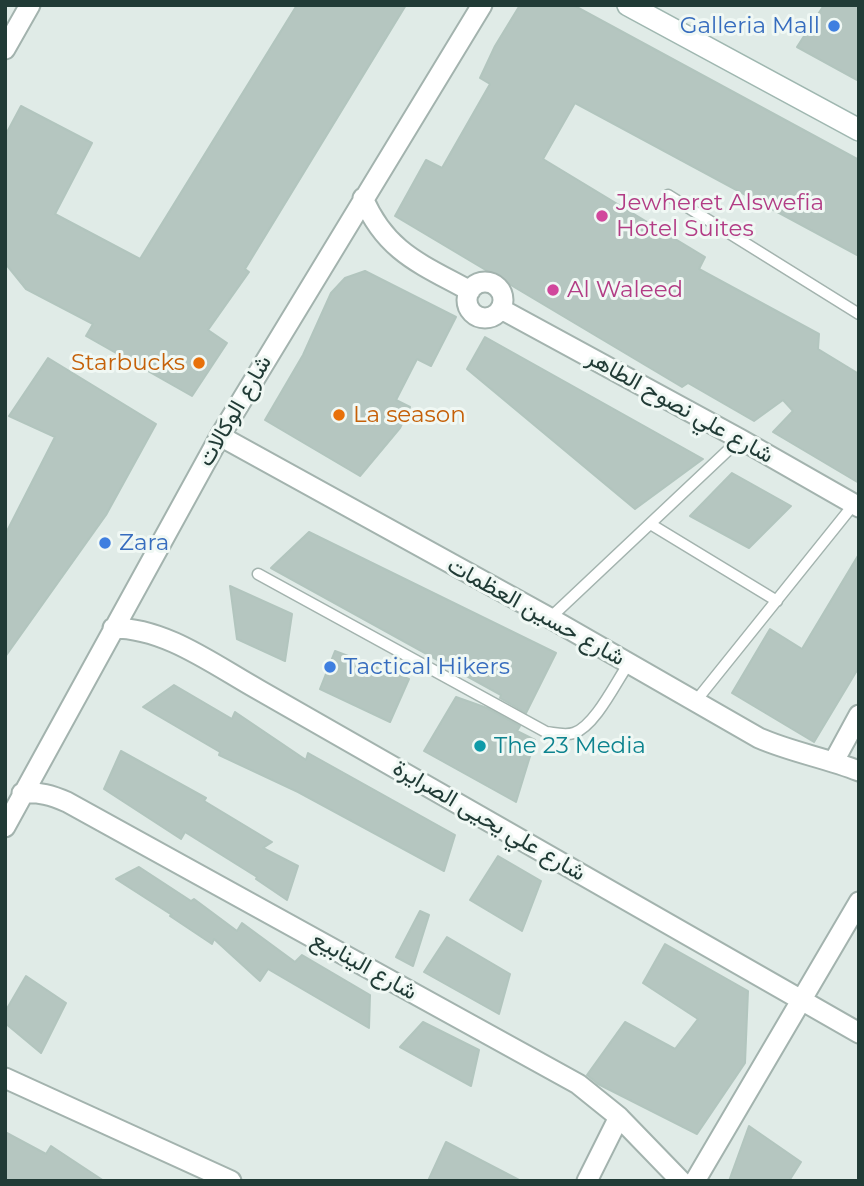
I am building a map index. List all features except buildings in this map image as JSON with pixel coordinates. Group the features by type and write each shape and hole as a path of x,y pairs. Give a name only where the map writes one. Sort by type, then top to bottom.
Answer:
{"street":[{"path":"6,44 30,5"},
{"name":"شارع الوكالات","path":"5,827 220,436 362,198 482,5"},
{"path":"628,5 859,130"},
{"name":"شارع علي نصوح الطاهر","path":"362,198 381,232 394,246 410,258 470,291 468,304 476,315 490,317 501,309 740,439 856,506"},
{"name":"شارع حسين العظمات","path":"220,436 768,742 859,771"},
{"name":"شارع علي يحيى الصرايرة","path":"114,628 144,630 174,643 859,1033"},
{"path":"834,761 859,715"},
{"name":"شارع الينابيع","path":"22,793 36,792 67,802 578,1084 619,1117 681,1181"},
{"path":"695,1181 859,902"},
{"path":"5,1078 231,1181"},
{"path":"587,1181 619,1117"}],"lane":[{"path":"668,195 859,314"},
{"path":"550,618 652,525 740,439"},
{"path":"695,702 856,506"},
{"path":"652,525 777,601"},
{"path":"258,574 546,732 574,733 589,724 629,663"}],"place":[{"name":"Galleria Mall","path":"834,26"},
{"name":"Jewheret Alswefia Hotel Suites","path":"602,216"},
{"name":"Al Waleed","path":"553,290"},
{"name":"Starbucks","path":"199,363"},
{"name":"La season","path":"339,415"},
{"name":"Zara","path":"105,543"},
{"name":"Tactical Hikers","path":"330,667"},
{"name":"The 23 Media","path":"480,746"}]}
